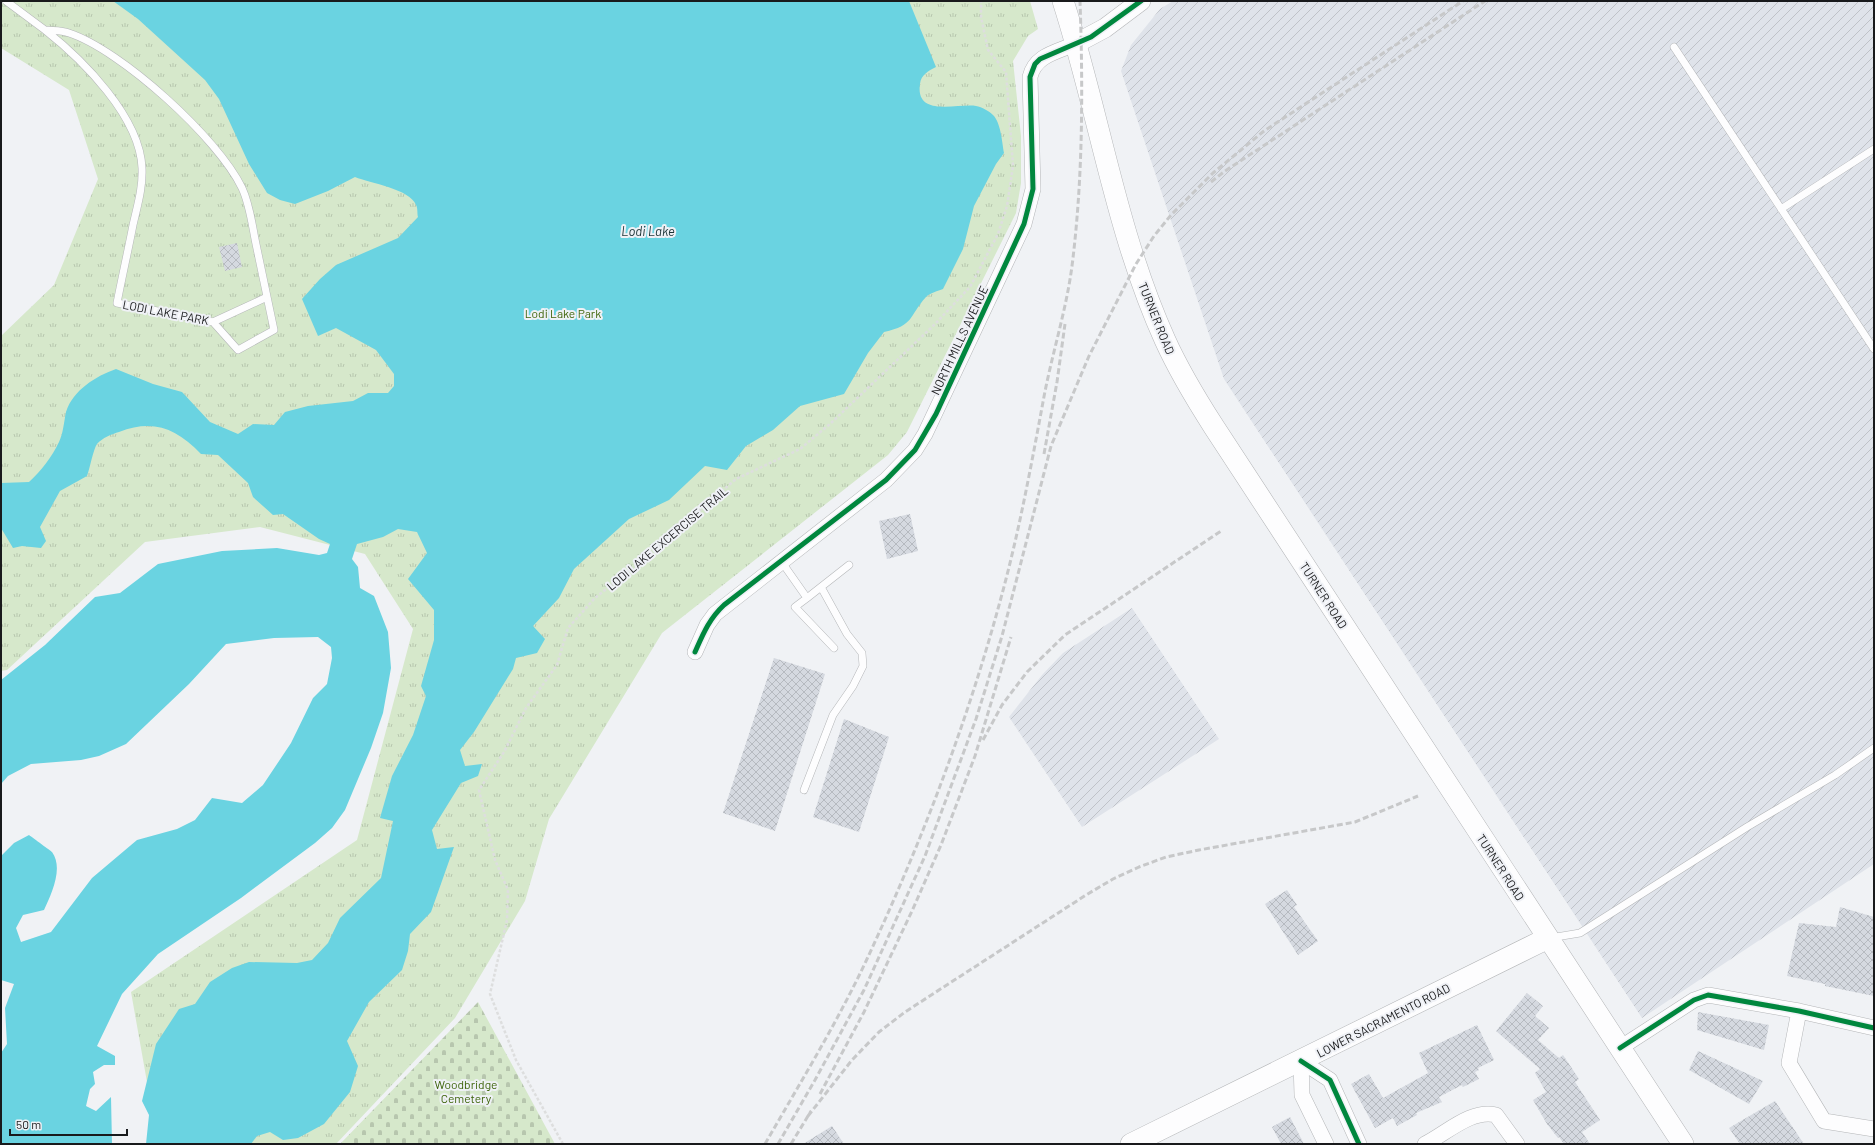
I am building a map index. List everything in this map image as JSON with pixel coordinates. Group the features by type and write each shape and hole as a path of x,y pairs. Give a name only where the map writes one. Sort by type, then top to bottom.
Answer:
{"main road":[{"name":"TURNER ROAD","path":"1063,1 1131,249 1156,318 1175,362 1214,427 1683,1144"},
{"name":"LOWER SACRAMENTO ROAD","path":"1131,1144 1302,1061 1548,938"}],"street":[{"name":"NORTH MILLS AVENUE","path":"695,652 707,625 715,614 886,480 915,450 925,434 1024,224 1030,207 1033,189 1030,77 1032,69 1040,60 1076,44 1105,28 1141,1"},
{"path":"1620,1048 1694,1000 1708,995 1799,1011 1874,1028"},
{"path":"1799,1011 1789,1063 1824,1121 1874,1129"},
{"path":"1302,1061 1302,1095 1326,1144"},
{"path":"1302,1061 1330,1080 1359,1144"},
{"path":"1426,1144 1470,1117 1487,1113 1496,1115 1517,1144"}],"lane":[{"name":"LODI LAKE PARK","path":"6,1 45,30 74,54 87,68 121,113 137,143 142,168 141,191 117,303 213,322 267,297"},
{"path":"45,30 67,32 97,46 116,58 178,110 219,153 235,176 246,200 274,330 238,350 213,322"},
{"path":"1674,48 1874,349"},
{"path":"1781,209 1874,149"},
{"path":"781,561 807,598"},
{"path":"834,648 795,607 849,565"},
{"path":"804,790 833,715 853,686 863,666 862,653 847,634 821,587"},
{"path":"1548,938 1580,933 1747,827 1835,775 1874,748"}],"shaded area":[{"path":"1173,1 1874,1 1874,864 1642,1018 1224,379 1121,71 1131,45 1160,9"},
{"path":"1132,608 1219,739 1082,827 1009,717 1042,675 1063,653"}],"green space":[{"name":"Lodi Lake","path":"1,1 1030,1 1038,29 1028,36 1013,61 1021,136 1021,183 1016,213 907,432 888,455 662,633 549,819 525,901 455,1018 336,1144 158,1144 131,992 357,840 413,629 365,554 260,527 145,542 7,670 1,671 1,336 54,285 98,179 69,90 1,48"},
{"name":"Woodbridge Cemetery","path":"478,1002 555,1144 340,1144"}],"water":[{"name":"Lodi Lake","path":"113,1 909,1 936,67 930,70 922,78 920,84 920,95 924,101 931,105 940,107 976,106 983,108 996,118 1002,138 1004,153 996,164 974,206 963,249 943,289 926,297 906,323 884,332 868,353 844,394 800,406 773,430 746,446 727,470 705,466 669,500 629,519 574,569 559,598 533,626 545,639 537,653 516,658 513,669 474,732 460,750 465,766 482,764 478,776 461,783 432,830 437,849 454,847 431,912 410,934 408,951 402,970 369,1002 347,1041 358,1066 350,1092 324,1124 298,1138 283,1140 270,1132 257,1136 251,1144 146,1144 149,1115 142,1101 156,1044 179,1009 195,1004 210,982 232,968 249,962 297,963 312,960 328,943 340,918 381,878 393,821 380,818 392,776 413,735 426,696 421,686 434,640 434,610 408,579 427,553 417,532 398,529 383,537 357,544 352,559 358,567 360,588 374,596 388,632 391,668 383,713 371,748 345,810 332,828 315,843 241,898 158,954 122,994 97,1046 115,1056 115,1065 104,1065 93,1072 95,1084 90,1089 86,1106 96,1111 111,1097 112,1144 2,1144 1,1053 7,1044 5,1008 14,984 1,980 1,856 14,843 29,835 52,852 57,866 57,873 53,889 44,910 23,915 16,928 21,942 51,932 92,878 137,840 177,829 195,820 212,798 242,803 263,785 291,743 313,698 327,684 332,658 331,647 318,637 274,638 226,644 189,684 126,744 99,756 81,760 31,764 8,776 1,784 1,680 45,645 95,597 120,593 158,564 222,551 277,548 319,555 327,553 330,544 319,539 283,514 273,515 253,497 248,483 218,455 201,454 192,445 173,432 153,426 131,428 110,435 97,444 87,476 60,491 40,527 46,541 41,548 22,546 13,548 1,528 1,483 29,482 50,458 56,448 62,432 66,412 74,397 93,380 116,369 153,384 182,392 210,422 238,434 253,424 274,425 285,412 308,406 353,401 368,393 388,393 394,386 394,374 376,350 336,328 318,336 302,299 320,279 336,265 398,238 418,217 416,205 412,199 406,195 389,187 355,177 328,191 295,204 280,200 267,193 249,164 219,99 205,80 138,19"}],"building":[{"path":"237,243 242,267 225,271 219,247"},
{"path":"910,514 918,551 887,559 879,521"},
{"path":"774,658 825,674 775,831 723,813"},
{"path":"844,719 889,737 859,832 813,817"},
{"path":"1287,890 1297,905 1294,907 1318,941 1298,955 1265,904"},
{"path":"1840,907 1874,917 1874,996 1825,986 1825,984 1787,976 1799,923 1836,927"},
{"path":"1527,993 1543,1006 1535,1016 1549,1028 1538,1040 1559,1058 1563,1055 1579,1079 1575,1082 1600,1120 1582,1132 1590,1144 1564,1144 1559,1137 1558,1138 1547,1124 1533,1100 1546,1092 1535,1073 1540,1069 1496,1031"},
{"path":"1698,1012 1769,1025 1764,1050 1697,1030"},
{"path":"1477,1025 1494,1060 1478,1068 1479,1070 1475,1072 1479,1079 1463,1087 1462,1085 1439,1097 1442,1102 1416,1113 1417,1115 1397,1126 1393,1118 1375,1128 1351,1084 1369,1074 1383,1098 1428,1073 1419,1053"},
{"path":"1698,1051 1763,1081 1749,1104 1689,1070"},
{"path":"1775,1101 1804,1144 1740,1144 1729,1128"},
{"path":"1290,1117 1304,1144 1281,1144 1272,1127"},
{"path":"832,1126 844,1144 803,1144"}],"railway":[{"path":"765,1144 818,1053 855,983 888,913 908,867 945,772 962,725 993,628 1017,535 1046,385 1066,300 1072,266 1076,233 1081,134 1082,67 1080,1"},
{"path":"778,1144 864,990 925,856 976,719 1002,636 1051,446 1089,356 1136,264 1154,236 1171,215 1213,173 1264,131 1463,1"},
{"path":"1211,182 1225,171 1485,1"},
{"path":"1044,454 1057,382 1065,324"},
{"path":"983,740 1002,705 1027,672 1065,635 1221,531"},
{"path":"820,1094 864,1012 912,911 941,845 975,756 1011,637"},
{"path":"808,1116 852,1060 879,1032 905,1012 1113,879 1166,857 1355,822 1418,796"},
{"path":"791,1144 811,1111"}],"cycle path":[{"path":"695,652 710,621 724,605 886,480 915,450 936,414 1024,224 1033,189 1030,77 1035,64 1040,59 1091,37 1141,1"},
{"path":"1620,1048 1694,1000 1708,995 1799,1011 1874,1028"},
{"path":"1301,1061 1330,1080 1359,1144"}],"park label":[{"name":"Lodi Lake Park","path":"563,313"}]}
